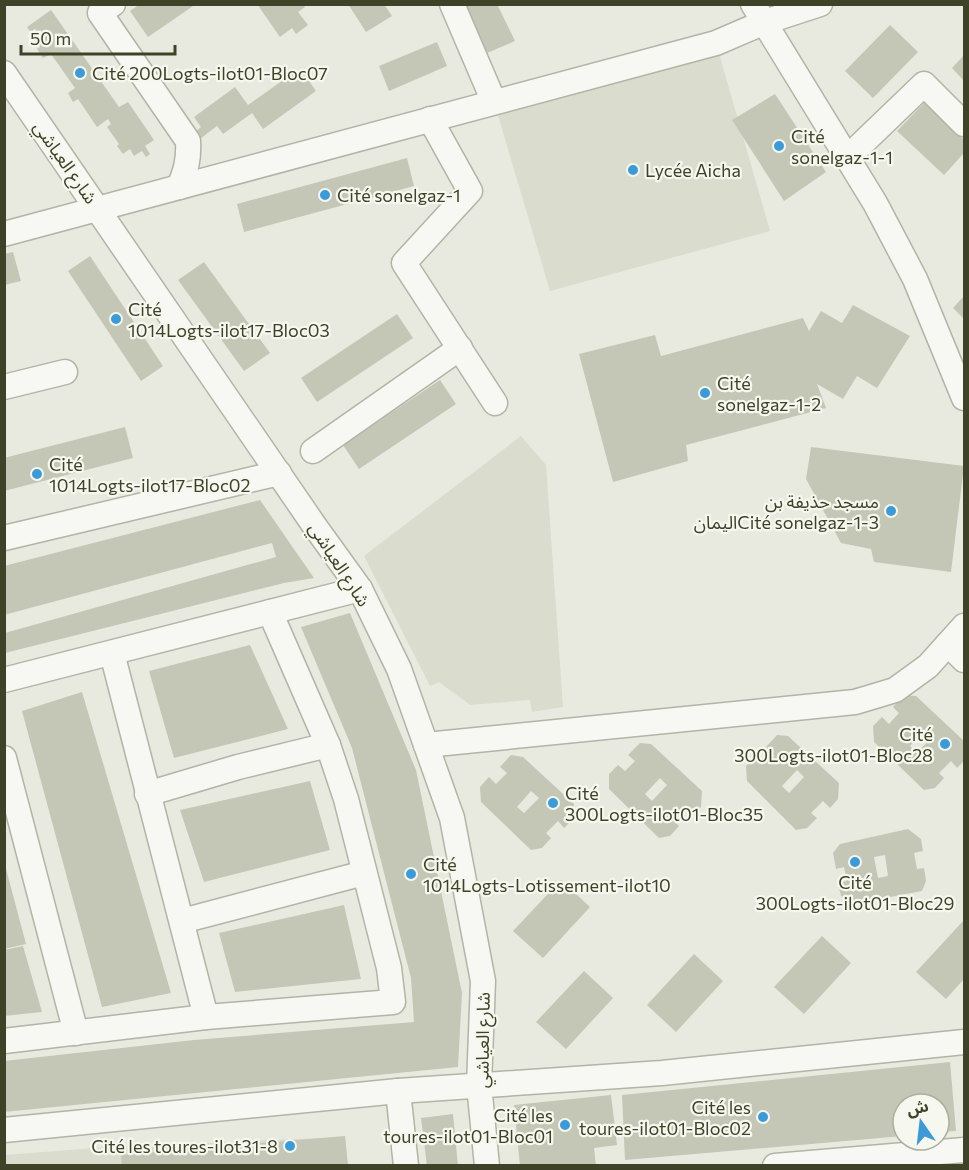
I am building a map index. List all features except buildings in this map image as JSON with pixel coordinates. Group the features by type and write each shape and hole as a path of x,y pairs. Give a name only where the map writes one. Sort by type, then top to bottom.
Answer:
{"street":[{"path":"112,4 100,13 188,141 187,169 179,187"},
{"path":"452,4 494,102"},
{"path":"4,234 716,43 759,13 820,4"},
{"path":"759,13 875,203 915,279 964,398"},
{"name":"شارع العياشي","path":"4,73 360,589 399,669 452,818 483,981 480,1085 487,1166"},
{"path":"847,158 924,84 964,124"},
{"path":"430,119 470,191 404,263 495,403"},
{"path":"932,320 964,351"},
{"path":"313,452 460,348"},
{"path":"4,387 64,372"},
{"path":"4,538 279,473"},
{"path":"4,680 360,589"},
{"path":"4,1041 206,1017 393,1002 389,968 346,799 328,745 270,612"},
{"path":"426,745 855,702 895,690 959,643"},
{"path":"112,653 206,1017"},
{"path":"147,794 238,767 328,745"},
{"path":"4,758 76,1033"},
{"path":"182,921 364,873"},
{"path":"4,1130 398,1091 662,1073 964,1042"},
{"path":"398,1091 406,1166"},
{"path":"775,1166 964,1150"}],"shaded area":[{"name":"Lycée Aicha","path":"716,43 770,231 550,291 494,102"},
{"path":"521,436 546,465 563,707 532,712 530,700 470,705 439,682 430,686 364,556"},
{"name":"Cité les toures-ilot31-8","path":"345,1137 348,1165 5,1166 5,1155 107,1147"}],"place":[{"name":"Cité 200Logts-ilot01-Bloc07","path":"80,73"},
{"name":"Cité sonelgaz-1-1","path":"779,146"},
{"name":"Lycée Aicha","path":"633,170"},
{"name":"Cité sonelgaz-1","path":"325,195"},
{"name":"Cité 1014Logts-ilot17-Bloc03","path":"116,319"},
{"name":"Cité sonelgaz-1-2","path":"705,393"},
{"name":"Cité 1014Logts-ilot17-Bloc02","path":"37,474"},
{"name":"مسجد حذيفة بن اليمانCité sonelgaz-1-3","path":"891,511"},
{"name":"Cité 300Logts-ilot01-Bloc28","path":"945,744"},
{"name":"Cité 300Logts-ilot01-Bloc35","path":"553,803"},
{"name":"Cité 300Logts-ilot01-Bloc29","path":"855,862"},
{"name":"Cité 1014Logts-Lotissement-ilot10","path":"411,874"},
{"name":"Cité les toures-ilot01-Bloc02","path":"763,1117"},
{"name":"Cité les toures-ilot01-Bloc01","path":"565,1125"},
{"name":"Cité les toures-ilot31-8","path":"290,1146"}]}
